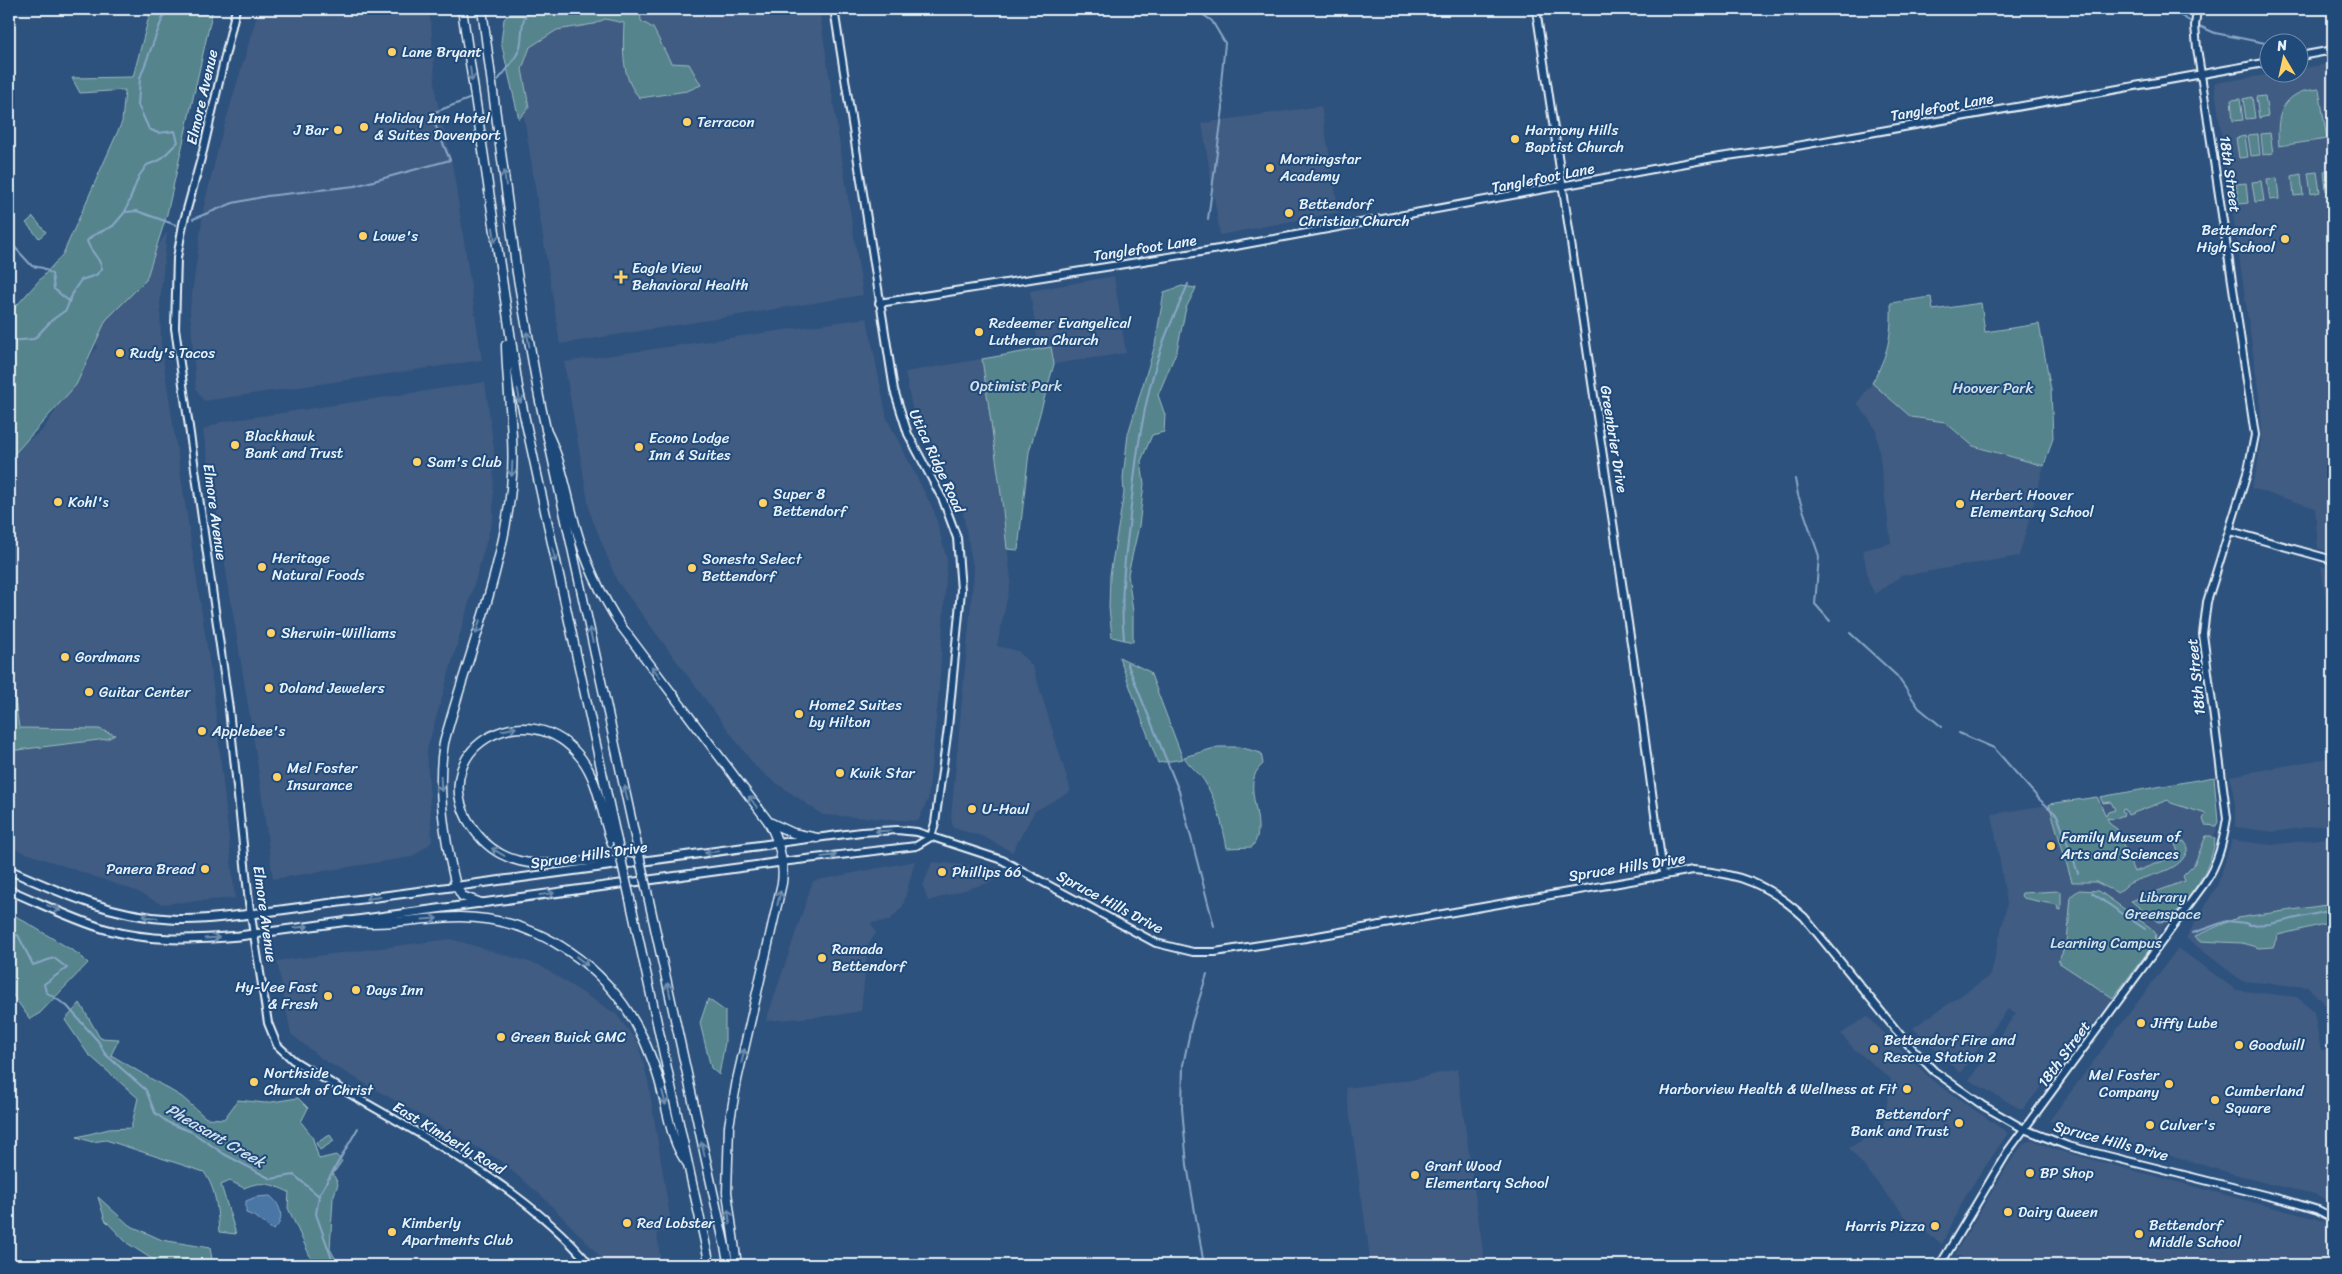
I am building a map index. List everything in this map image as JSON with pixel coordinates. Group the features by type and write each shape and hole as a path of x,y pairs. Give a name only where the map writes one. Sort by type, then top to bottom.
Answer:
{"highway":[{"path":"462,9 508,333 614,842"},
{"path":"482,9 517,273 546,430 729,1265"},
{"path":"481,903 462,896 456,886 442,797 442,757 497,564 509,504 513,452 506,346 508,333"},
{"path":"546,430 557,450 583,552 604,598 621,626 768,821 778,843 782,883 737,1080 730,1126 727,1192 737,1265"},
{"path":"632,863 617,860 555,864 527,863 494,850 473,830 462,807 460,780 469,756 487,738 512,728 538,730 562,740 581,758 592,776 614,842 622,868 630,900 710,1265"},
{"path":"768,821 793,833 816,838"},
{"path":"346,921 364,924 452,918 493,920 534,932 570,952 607,983 638,1029 658,1076 678,1150 687,1163"}],"main road":[{"name":"Elmore Avenue","path":"236,9 203,151 183,224 177,258 176,328 230,718 251,914 268,1023"},
{"name":"Utica Ridge Road","path":"834,9 889,369 899,410 908,434 943,500 957,538 961,590 948,728 935,823 931,837"},
{"name":"Greenbrier Drive","path":"1536,9 1640,703 1663,874"},
{"name":"18th Street","path":"1940,1265 1980,1197 2024,1129 2208,879 2222,844 2227,818 2203,634 2207,602 2248,470 2255,435 2195,26 2196,9"},
{"path":"2310,54 2333,50"},
{"name":"Tanglefoot Lane","path":"879,303 1219,249 1713,158 1792,147 2260,64"},
{"path":"2230,531 2333,560"},
{"name":"Spruce Hills Drive","path":"251,914 816,838 897,830 917,832 1002,860 1156,943 1193,952 1216,952 1306,938 1663,874 1693,870 1733,874 1769,889 1787,901 1804,917 1905,1041 1934,1072 1982,1106 2024,1129 2082,1150 2279,1198 2318,1210 2333,1218"},
{"path":"9,890 104,928 133,935 188,939 255,933 781,862 916,846 931,837"},
{"path":"9,870 82,901 136,916 186,920 251,914"},
{"name":"East Kimberly Road","path":"268,1023 277,1044 293,1060 502,1186 577,1248 590,1265"}],"shaded area":[{"path":"259,9 428,9 431,23 436,96 453,168 482,360 204,401 196,389 190,309 204,206 221,137"},
{"path":"507,9 819,9 863,295 560,344"},
{"name":"Bettendorf High School","path":"2333,63 2333,553 2318,548 2315,508 2251,488 2257,469 2262,431 2259,394 2214,83 2260,76 2260,82 2310,82 2310,67"},
{"name":"Morningstar Academy","path":"1321,106 1339,212 1220,235 1202,123"},
{"path":"167,232 160,303 161,345 213,686 235,898 161,904 136,891 9,847 9,453 42,431 97,347 93,330 103,313 117,310"},
{"path":"1114,276 1126,353 1054,364 1051,347 1039,350 1030,291"},
{"path":"867,318 887,419 934,511 947,560 939,691 928,799 918,821 823,815 769,778 755,766 617,581 590,513 564,362"},
{"path":"982,359 1011,580 997,646 1018,651 1033,667 1071,791 1035,811 1012,852 984,837 953,828 951,817 974,572 962,508 912,407 905,372"},
{"path":"485,382 494,450 493,518 427,750 432,842 412,857 273,879 256,754 203,430 221,422"},
{"name":"Herbert Hoover Elementary School","path":"1872,383 1911,417 1945,422 1973,446 2044,466 2019,556 1901,576 1875,594 1869,583 1863,550 1891,543 1876,429 1857,403"},
{"path":"2321,566 2333,570 2333,650"},
{"path":"2333,757 2333,824 2273,832 2235,827 2235,804 2230,776"},
{"path":"2212,779 2217,828 2205,868 2108,1006 2022,1110 1969,1080 2016,1013 2008,1009 1960,1073 1913,1028 1991,975 2007,904 1992,814"},
{"path":"2333,837 2333,1202 2315,1194 2269,1184 2049,1121 2178,948 2236,990 2297,997 2314,1012 2321,1050 2331,1049 2326,1005 2308,987 2242,981 2186,938 2218,884 2232,840 2272,845"},
{"path":"915,861 903,906 890,920 871,923 876,933 868,945 861,1011 838,1015 766,1021 813,881"},
{"path":"932,862 975,866 997,873 991,882 928,901 923,886"},
{"path":"451,939 539,965 616,1014 638,1043 648,1081 672,1229 657,1233 661,1265 606,1265 543,1197 498,1159 322,1059 291,1034 277,961"},
{"path":"1867,1016 1933,1081 2008,1133 1966,1195 1942,1244 1908,1220 1849,1148 1883,1128 1891,1079 1853,1048 1841,1034"},
{"name":"Grant Wood Elementary School","path":"1457,1069 1485,1265 1371,1265 1346,1088 1411,1080"},
{"name":"Bettendorf Middle School","path":"2033,1140 2056,1150 2324,1221 2333,1228 2333,1265 1979,1265 1955,1254 2010,1162 2024,1143"},
{"path":"270,1196 277,1203 281,1213 280,1222 273,1230 256,1217 246,1213 246,1201 256,1197"}],"green space":[{"path":"151,9 213,9 167,214 146,280 106,320 76,385 9,460 9,314 63,254 122,122 125,90 80,93 72,78 133,77"},
{"path":"514,9 640,9 641,21 653,28 671,63 689,64 701,85 687,91 640,98 629,82 626,73 624,63 624,23 605,19 594,24 557,30 530,47 522,69 529,107 519,119 501,42 504,19"},
{"path":"2319,89 2327,139 2279,146 2280,116 2286,103 2301,92"},
{"path":"2265,96 2268,116 2259,118 2256,97"},
{"path":"2252,97 2255,118 2246,119 2243,99"},
{"path":"2240,99 2243,120 2233,121 2231,100"},
{"path":"2270,133 2273,153 2263,155 2261,134"},
{"path":"2258,134 2260,155 2251,156 2248,135"},
{"path":"2245,136 2248,157 2239,158 2236,138"},
{"path":"2333,169 2333,190 2326,191 2324,171"},
{"path":"2317,172 2320,192 2311,194 2308,173"},
{"path":"2301,174 2303,195 2294,196 2292,176"},
{"path":"2277,178 2279,199 2270,200 2267,179"},
{"path":"2261,181 2264,201 2255,202 2252,182"},
{"path":"2246,183 2248,203 2239,204 2236,184"},
{"path":"33,217 46,232 39,238 26,223"},
{"path":"1182,286 1196,288 1186,308 1177,350 1158,395 1165,415 1164,432 1152,435 1141,461 1144,484 1139,526 1128,574 1133,612 1133,642 1112,637 1109,607 1110,575 1124,493 1123,478 1128,434 1155,345 1164,292"},
{"name":"Hoover Park","path":"1931,297 1933,310 1981,303 1985,332 2039,324 2051,390 2053,438 2044,466 1973,446 1945,422 1911,417 1872,383 1882,363 1888,344 1891,325 1891,303"},
{"name":"Optimist Park","path":"1051,347 1054,364 1029,452 1018,550 1007,549 982,359"},
{"path":"1119,657 1150,672 1183,759 1158,763"},
{"path":"9,660 19,728 99,729 115,735 107,739 9,751"},
{"path":"1218,747 1239,747 1261,753 1263,764 1256,773 1253,782 1258,827 1257,837 1252,847 1227,848 1224,831 1210,791 1204,780 1184,757"},
{"name":"Learning Campus","path":"2214,777 2218,822 2216,826 2205,825 2203,819 2206,814 2171,803 2168,800 2128,815 2125,809 2122,810 2124,815 2113,819 2107,818 2110,824 2117,829 2134,872 2168,859 2167,855 2178,852 2175,844 2184,841 2188,847 2185,856 2180,862 2165,871 2130,883 2118,893 2096,882 2072,882 2049,804 2097,797 2106,816 2108,812 2115,810 2111,802 2103,803 2100,797"},
{"name":"Library Greenspace","path":"2206,836 2211,836 2215,839 2205,872 2184,905 2169,921 2158,922 2131,901 2185,881 2183,876 2194,865"},
{"name":"Learning Campus","path":"2079,890 2099,891 2151,928 2156,934 2155,942 2113,998 2058,962 2067,943 2071,896"},
{"path":"2061,892 2061,910 2058,909 2057,905 2021,896 2022,893"},
{"path":"2333,904 2333,922 2278,935 2273,947 2259,948 2242,943 2199,941 2195,936 2237,918"},
{"path":"9,912 80,955 88,963 40,1013 30,1019 9,990"},
{"path":"708,999 725,1011 725,1042 719,1075 711,1068 700,1023"},
{"path":"80,1003 100,1038 119,1039 111,1055 182,1097 206,1118 224,1119 238,1100 265,1103 298,1098 308,1108 301,1122 312,1136 319,1159 336,1155 342,1161 333,1174 338,1184 333,1198 330,1249 339,1265 314,1265 288,1208 289,1192 266,1184 256,1184 244,1188 230,1181 221,1185 236,1234 219,1232 214,1193 204,1172 106,1140 92,1142 77,1137 109,1129 131,1128 138,1098 88,1054 65,1020"},
{"path":"330,1135 334,1141 320,1150 316,1143"},
{"path":"98,1197 129,1225 162,1240 210,1248 213,1265 154,1265 155,1261 127,1243 105,1220"}],"waterway":[{"name":"Pheasant Creek","path":"9,341 34,339 52,320 66,310 74,290 81,280 96,275 102,269 87,241 92,236 113,226 125,212 139,176 147,165 160,160 178,142 175,131 158,133 149,129 138,105 140,78 166,9"},
{"path":"498,80 511,65 520,47 526,15 535,9"},
{"path":"1195,9 1212,21 1225,43 1221,83 1223,108 1208,219"},
{"path":"2169,9 2193,23"},
{"path":"2197,25 2215,33 2260,42"},
{"path":"193,219 233,203 267,196 355,186 450,160 432,117 435,112 469,99"},
{"path":"125,212 137,211 176,225"},
{"path":"9,241 32,266 43,268 52,274 54,289 70,302"},
{"path":"1124,639 1122,611 1124,568 1140,434 1156,365 1188,284"},
{"path":"1795,479 1798,495 1819,556 1815,604 1830,621"},
{"path":"1850,633 1897,676 1919,708 1942,727"},
{"path":"1127,663 1179,791 1214,926"},
{"path":"1959,733 1994,748 2040,800 2057,815 2078,873"},
{"path":"2092,893 2145,929"},
{"path":"2193,933 2227,921 2250,925 2270,924 2333,910"},
{"name":"Pheasant Creek","path":"9,936 18,935 33,965 54,958 67,968 44,984 46,992 67,1006 98,1041 105,1054 146,1090 155,1113 169,1123 192,1132 224,1154 271,1179 294,1175 319,1196 316,1214 334,1265"},
{"path":"1204,1265 1187,1165 1182,1108 1183,1065 1192,1022 1207,974"},
{"path":"319,1195 358,1128"}],"place":[{"name":"Lane Bryant","path":"392,52"},
{"name":"Terracon","path":"687,122"},
{"name":"Holiday Inn Hotel & Suites Davenport","path":"364,127"},
{"name":"J Bar","path":"338,130"},
{"name":"Harmony Hills Baptist Church","path":"1515,139"},
{"name":"Morningstar Academy","path":"1270,168"},
{"name":"Bettendorf Christian Church","path":"1289,213"},
{"name":"Lowe's","path":"363,236"},
{"name":"Bettendorf High School","path":"2285,239"},
{"name":"Eagle View Behavioral Health","path":"621,277"},
{"name":"Redeemer Evangelical Lutheran Church","path":"979,332"},
{"name":"Rudy's Tacos","path":"120,353"},
{"name":"Blackhawk Bank and Trust","path":"235,445"},
{"name":"Econo Lodge Inn & Suites","path":"639,447"},
{"name":"Sam's Club","path":"417,462"},
{"name":"Kohl's","path":"58,502"},
{"name":"Super 8 Bettendorf","path":"763,503"},
{"name":"Herbert Hoover Elementary School","path":"1960,504"},
{"name":"Heritage Natural Foods","path":"262,567"},
{"name":"Sonesta Select Bettendorf","path":"692,568"},
{"name":"Sherwin-Williams","path":"271,633"},
{"name":"Gordmans","path":"65,657"},
{"name":"Doland Jewelers","path":"269,688"},
{"name":"Guitar Center","path":"89,692"},
{"name":"Home2 Suites by Hilton","path":"799,714"},
{"name":"Applebee's","path":"202,731"},
{"name":"Kwik Star","path":"840,773"},
{"name":"Mel Foster Insurance","path":"277,777"},
{"name":"U-Haul","path":"972,809"},
{"name":"Family Museum of Arts and Sciences","path":"2051,846"},
{"name":"Panera Bread","path":"205,869"},
{"name":"Phillips 66","path":"942,872"},
{"name":"Ramada Bettendorf","path":"822,958"},
{"name":"Days Inn","path":"356,990"},
{"name":"Hy-Vee Fast & Fresh","path":"328,996"},
{"name":"Jiffy Lube","path":"2141,1023"},
{"name":"Green Buick GMC","path":"501,1037"},
{"name":"Goodwill","path":"2239,1045"},
{"name":"Bettendorf Fire and Rescue Station 2","path":"1874,1049"},
{"name":"Northside Church of Christ","path":"254,1082"},
{"name":"Mel Foster Company","path":"2169,1084"},
{"name":"Harborview Health & Wellness at Fit","path":"1907,1089"},
{"name":"Cumberland Square","path":"2215,1100"},
{"name":"Bettendorf Bank and Trust","path":"1959,1123"},
{"name":"Culver's","path":"2150,1125"},
{"name":"BP Shop","path":"2030,1173"},
{"name":"Grant Wood Elementary School","path":"1415,1175"},
{"name":"Dairy Queen","path":"2008,1212"},
{"name":"Red Lobster","path":"627,1223"},
{"name":"Harris Pizza","path":"1935,1226"},
{"name":"Kimberly Apartments Club","path":"392,1232"},
{"name":"Bettendorf Middle School","path":"2139,1234"}]}
